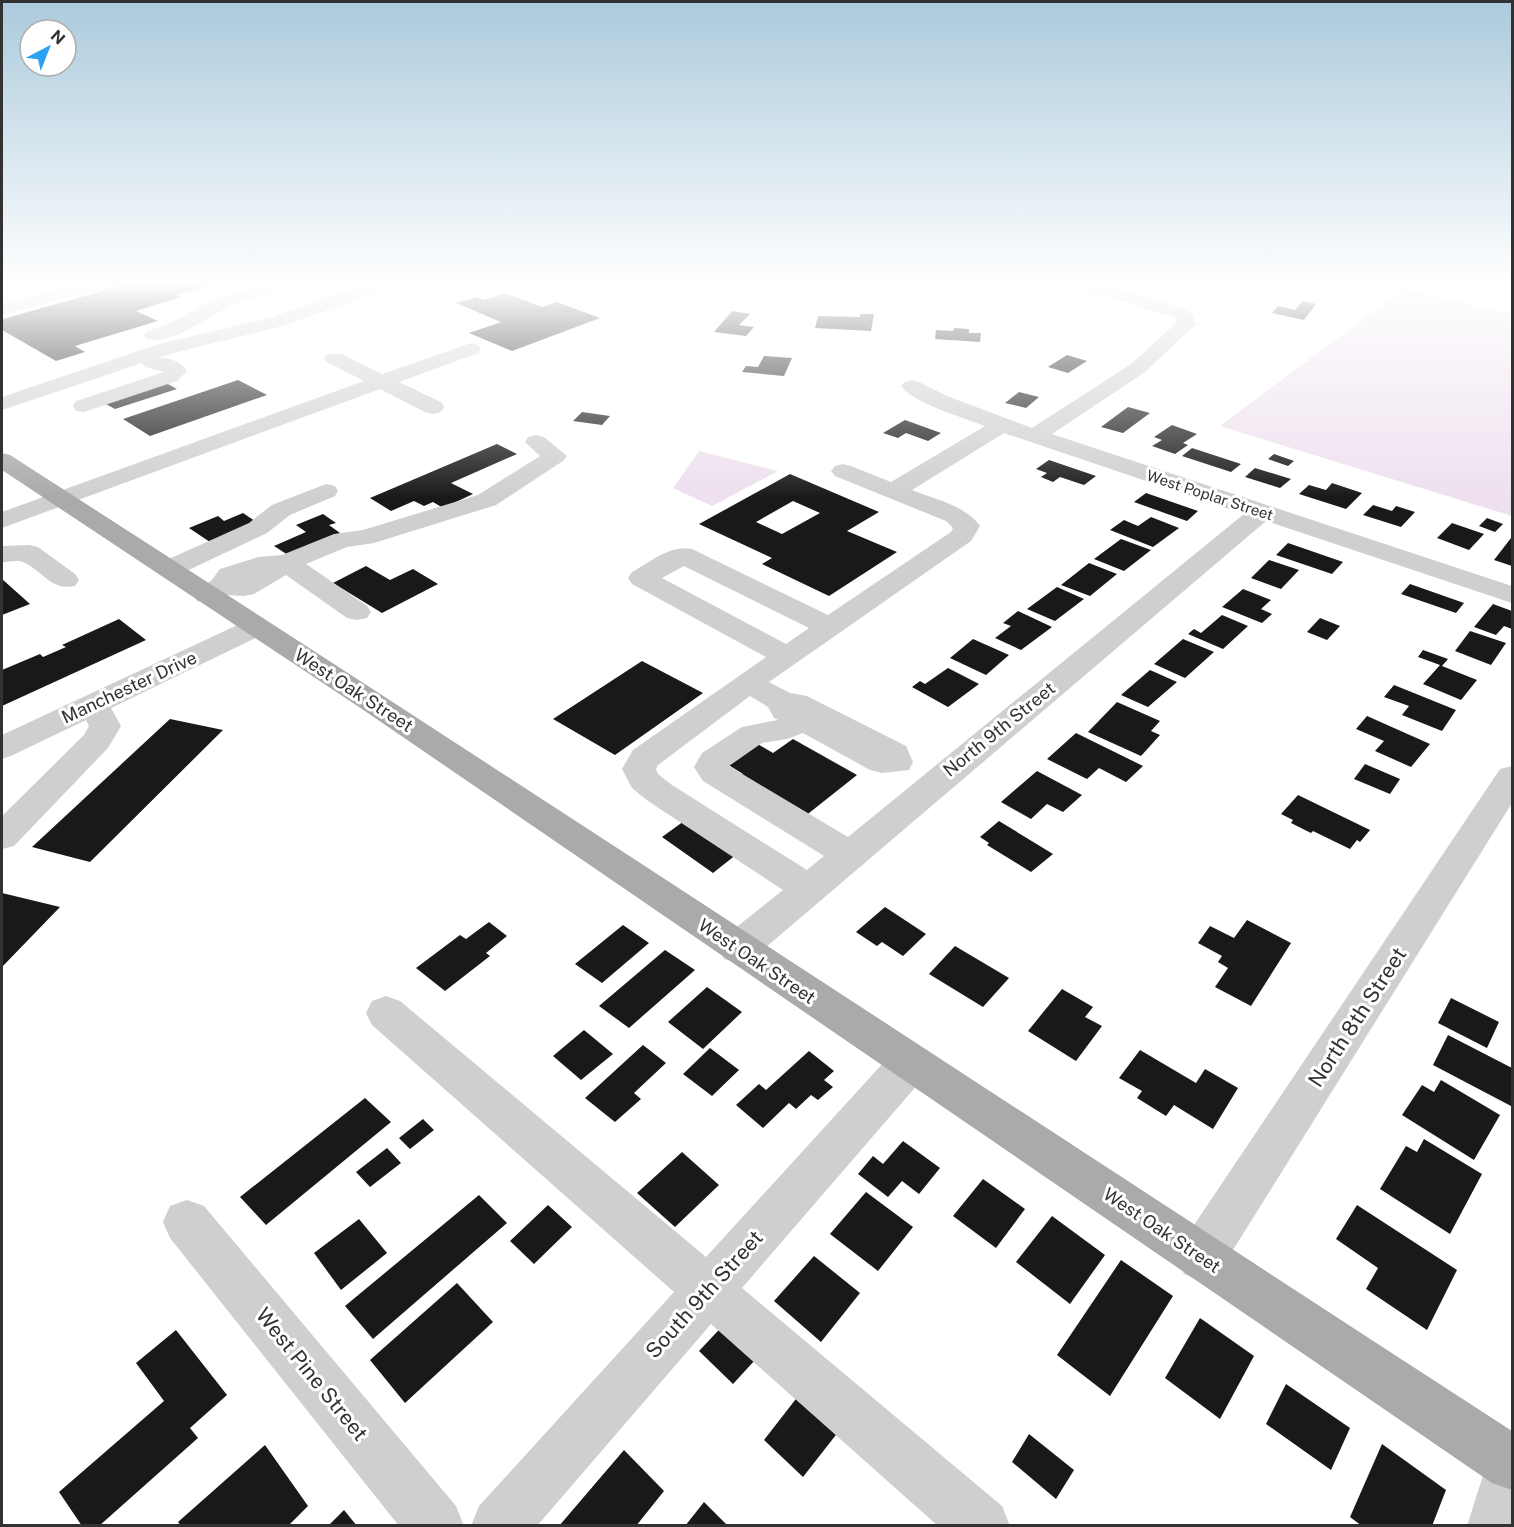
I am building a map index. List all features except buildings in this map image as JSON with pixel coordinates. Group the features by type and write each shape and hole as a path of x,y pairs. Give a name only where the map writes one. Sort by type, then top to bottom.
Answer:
{"main road":[{"name":"West Oak Street","path":"2,460 169,568 214,591 247,622 374,702 1512,1465"}],"street":[{"path":"33,376 95,355"},
{"path":"2,404 145,355"},
{"path":"2,521 454,355"},
{"path":"1035,436 1138,368 1152,355"},
{"path":"334,358 433,407"},
{"path":"84,406 170,377 177,371 165,364 152,363"},
{"name":"West Poplar Street","path":"912,386 939,401 1002,425 1512,596"},
{"path":"893,491 1002,425"},
{"path":"214,591 244,588 287,564 343,539 365,538 487,500 555,456 536,442"},
{"path":"810,889 660,793 644,780 639,769 645,758 748,683 962,536 967,526 955,516 843,471"},
{"path":"169,568 238,538 258,528 281,510 326,491"},
{"name":"North 9th Street","path":"738,948 1262,513"},
{"path":"2,554 28,553 65,580"},
{"path":"787,656 642,578 683,555 829,627"},
{"path":"287,564 357,612"},
{"name":"Manchester Drive","path":"2,747 90,706 247,622"},
{"name":"Manchester Drive","path":"2,728 247,622"},
{"path":"748,683 793,711"},
{"path":"850,855 715,773 711,766 714,761 753,734 787,729 796,703 894,754 897,762 936,782"},
{"path":"2,837 97,741 105,726 100,716 90,706"},
{"name":"North 8th Street","path":"1201,1257 1512,777"},
{"path":"386,1013 982,1526"},
{"name":"South 9th Street","path":"499,1526 910,1063"},
{"name":"West Pine Street","path":"187,1222 436,1526"},
{"path":"1494,1526 1512,1465"}],"shaded area":[{"path":"1315,355 1512,355 1512,516 1220,426"},
{"path":"699,451 778,471 712,506 673,488"}]}
